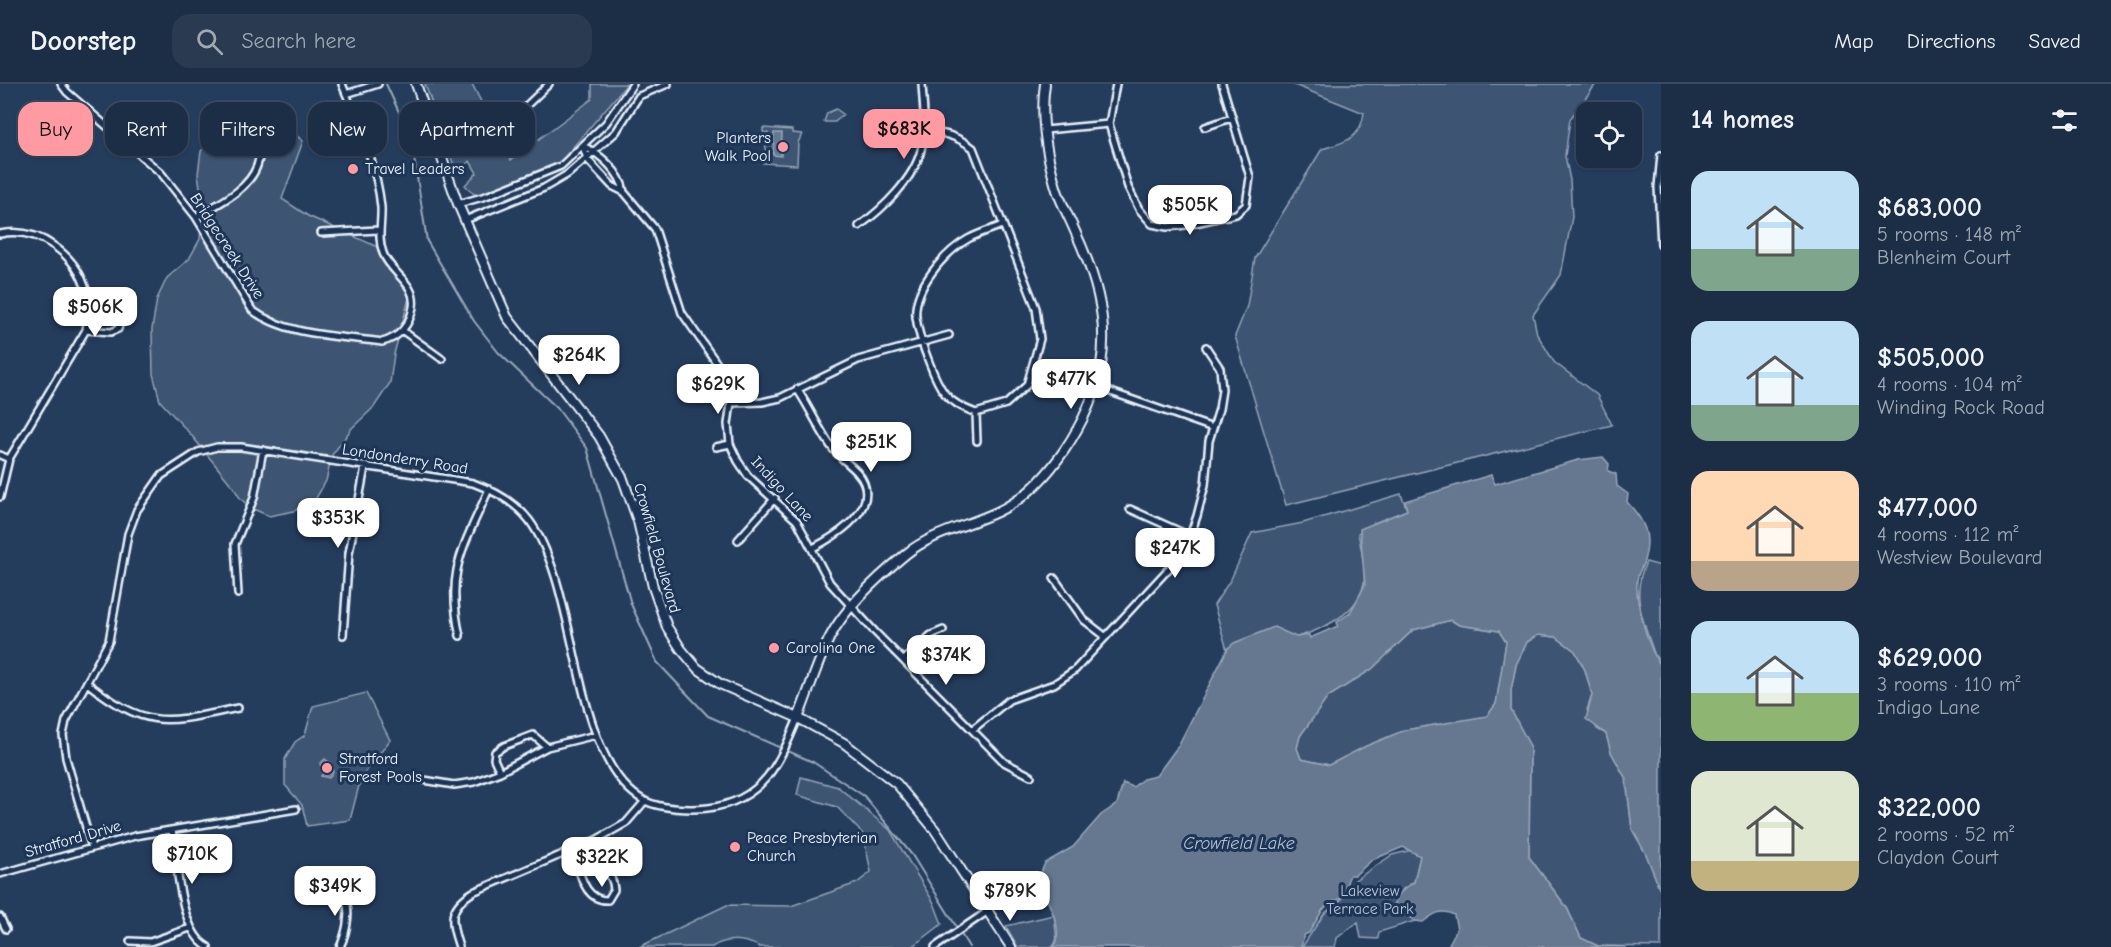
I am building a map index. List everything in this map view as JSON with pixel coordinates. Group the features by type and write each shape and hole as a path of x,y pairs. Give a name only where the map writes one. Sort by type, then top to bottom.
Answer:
{"main road":[{"name":"Crowfield Boulevard","path":"416,84 458,204 507,317 599,436 623,479 638,521 653,587 667,627 681,650 698,668 720,684 798,718 844,743 897,784 935,830 1011,947"},
{"path":"798,718 830,638 852,607 908,552 945,533 999,511 1034,486 1065,450 1094,388 1101,364 1102,310 1093,273 1056,189 1045,130 1045,84"}],"street":[{"name":"Bridgecreek Drive","path":"62,84 67,92 161,173 196,217 252,310 265,320 286,327 382,342 392,340 404,331"},
{"path":"342,84 372,166 381,208 378,230 386,260 412,290 413,307 404,331 442,359"},
{"path":"346,94 378,84"},
{"path":"530,102 549,84"},
{"path":"458,204 551,172 606,123 633,84"},
{"path":"465,220 544,188 587,159 616,132 639,96 668,84"},
{"path":"860,226 877,213 912,171 921,151 924,132 922,84"},
{"path":"1116,84 1109,124 1128,187 1140,209 1152,224 1167,227 1236,214 1246,205 1250,177 1222,84"},
{"path":"1205,127 1231,118"},
{"path":"1045,130 1109,124"},
{"path":"924,132 941,132 960,138 973,148 1036,308 1040,339 1027,385 1006,404 976,413 947,399 936,381 922,342 916,315 918,297 946,257 968,239 1003,225"},
{"name":"Indigo Lane","path":"582,146 595,152 622,180 624,192"},
{"name":"Indigo Lane","path":"582,146 587,159 612,186 624,192 655,229 682,314 727,378 731,403 728,424 730,444 748,476 775,498 797,521 830,583 852,607 1004,762 1031,776"},
{"path":"1661,155 1658,188 1661,245"},
{"path":"196,217 242,187 250,179 259,156"},
{"path":"321,233 378,230"},
{"path":"0,234 28,233 52,243 70,261 81,282 86,292 88,312 86,330 9,459 0,496"},
{"path":"86,330 111,332 118,329 121,319 117,313 88,312"},
{"path":"731,403 771,400 858,360 949,335"},
{"path":"973,729 1009,700 1054,684 1076,670 1174,563 1190,536 1205,485 1206,457 1222,390 1220,368 1206,348"},
{"path":"1034,365 1213,428"},
{"path":"797,389 834,450 864,483 865,498 852,521 830,539 813,548"},
{"path":"976,413 976,441"},
{"path":"716,447 730,444"},
{"name":"Londonderry Road","path":"92,848 63,746 66,722 108,641 128,534 147,492 161,476 198,452 225,447 263,450 441,477 489,489 516,506 529,520 554,566 596,735 621,780 645,801 672,808 700,809 724,806 759,787 785,749 798,718"},
{"path":"238,594 235,544 254,498 263,450"},
{"path":"0,455 9,459"},
{"path":"343,635 349,554 365,466"},
{"path":"460,636 453,590 456,568 489,489"},
{"path":"738,540 775,498"},
{"path":"1130,509 1190,536"},
{"path":"1054,578 1084,620 1106,638"},
{"path":"904,660 931,635 943,630"},
{"path":"87,683 133,713 156,721 177,720 238,708"},
{"path":"500,772 494,759 495,752 504,746 533,735 546,747"},
{"path":"412,778 454,785 474,782 500,772 546,747 596,735"},
{"path":"459,947 453,929 453,913 459,901 473,892 596,840 626,823 645,801"},
{"name":"Stratford Drive","path":"0,874 92,848 172,830 296,809"},
{"path":"172,830 190,928 199,942 208,947"},
{"path":"572,851 589,894 598,901 608,900 614,890 613,883 596,840"},
{"path":"323,889 337,891 345,898 348,908 340,947"},
{"path":"935,947 988,911"},
{"path":"0,917 6,929"},
{"path":"130,941 150,942 190,928"}],"green space":[{"path":"425,84 472,84 481,102 431,102"},
{"path":"592,84 627,84 556,167 477,197 465,185 477,173 470,161 456,171 451,156 509,156 511,160 516,156 535,156 535,142 592,99"},
{"path":"1292,84 1596,84 1583,102 1576,102 1576,111 1570,119 1565,156 1570,180 1572,217 1561,275 1533,315 1537,334 1554,362 1597,395 1612,425 1286,505 1235,336 1247,306 1255,258 1322,149 1344,142 1355,134 1364,113"},
{"path":"836,109 843,114 835,122 824,122 827,113"},
{"name":"Planters Walk Pool","path":"763,128 792,130 792,133 802,134 798,143 797,165 763,163 768,133 763,132"},
{"path":"296,135 303,141 282,199 308,216 378,247 397,269 411,291 394,354 390,383 374,407 352,428 332,455 326,481 315,500 294,511 269,516 251,508 240,498 192,436 160,401 153,374 152,329 157,299 167,278 189,259 200,239 203,207 198,174 200,156 296,156"},
{"path":"1401,494 1407,510 1374,523 1358,533 1364,564 1364,583 1357,600 1345,614 1328,625 1287,640 1228,653 1214,605 1231,579 1252,533 1303,523"},
{"path":"1646,562 1661,566 1661,662 1655,656 1640,609 1639,586"},
{"path":"1451,620 1459,625 1499,631 1506,642 1496,704 1487,717 1405,730 1329,765 1301,759 1297,748 1300,736 1328,697 1372,669 1413,630"},
{"path":"1538,635 1556,637 1575,651 1585,670 1592,695 1587,710 1597,729 1606,734 1611,752 1626,779 1632,829 1646,854 1661,892 1661,947 1598,946 1581,938 1567,908 1529,857 1530,747 1511,710 1511,690 1516,665 1527,642"},
{"path":"366,693 390,740 361,778 350,820 307,826 302,805 285,785 285,759 295,742 305,735 313,706"},
{"path":"801,777 838,787 890,830 934,903 942,924 912,947 760,947 748,942 730,940 712,947 639,947 727,905 791,906 857,883 871,872 863,834 837,807 797,795"},
{"name":"Lakeview Terrace Park","path":"1412,850 1420,856 1414,882 1403,889 1394,907 1415,921 1379,932 1378,939 1361,938 1358,922 1337,938 1335,947 1302,947 1324,914 1342,899 1355,880 1392,855"},
{"path":"1054,915 1057,941 1053,947 1018,947 1006,926"}],"water":[{"path":"774,133 782,133 781,156 773,155"},
{"name":"Crowfield Lake","path":"1603,457 1609,464 1608,471 1616,474 1617,486 1628,494 1627,502 1638,515 1647,536 1646,552 1638,576 1637,591 1648,638 1661,666 1661,892 1646,854 1632,829 1626,779 1611,752 1606,734 1586,719 1592,695 1585,670 1575,651 1556,637 1538,635 1527,642 1516,665 1511,690 1511,710 1530,746 1529,857 1567,908 1581,938 1598,946 1626,947 1450,947 1449,944 1457,929 1454,915 1442,912 1434,914 1423,922 1415,921 1394,907 1396,899 1414,882 1420,856 1403,847 1372,860 1355,875 1350,875 1347,882 1349,887 1342,898 1328,904 1322,911 1309,933 1304,935 1301,947 1053,947 1057,939 1056,923 1040,881 1045,863 1073,847 1101,815 1117,804 1123,783 1133,787 1143,779 1156,776 1178,746 1228,648 1234,643 1274,627 1296,637 1309,635 1310,638 1338,626 1337,622 1350,613 1365,585 1360,529 1407,510 1405,501 1491,475 1495,484 1578,460","holes":["1451,620 1459,625 1499,631 1506,642 1496,704 1487,716 1405,730 1329,765 1301,759 1297,748 1300,736 1328,697 1372,669 1413,630"]},
{"name":"Stratford Forest Pools","path":"325,759 330,763 333,772 329,778 321,776 325,771 320,764"}],"waterway":[{"path":"386,84 411,138 427,241 474,321 498,352 557,408 587,448 631,604 657,662 708,716 813,762 864,796 912,855 969,947"}],"place":[{"name":"Planters Walk Pool","path":"783,147"},
{"name":"Travel Leaders","path":"353,169"},
{"name":"Carolina One","path":"774,648"},
{"name":"Stratford Forest Pools","path":"327,768"},
{"name":"Peace Presbyterian Church","path":"735,847"}]}
